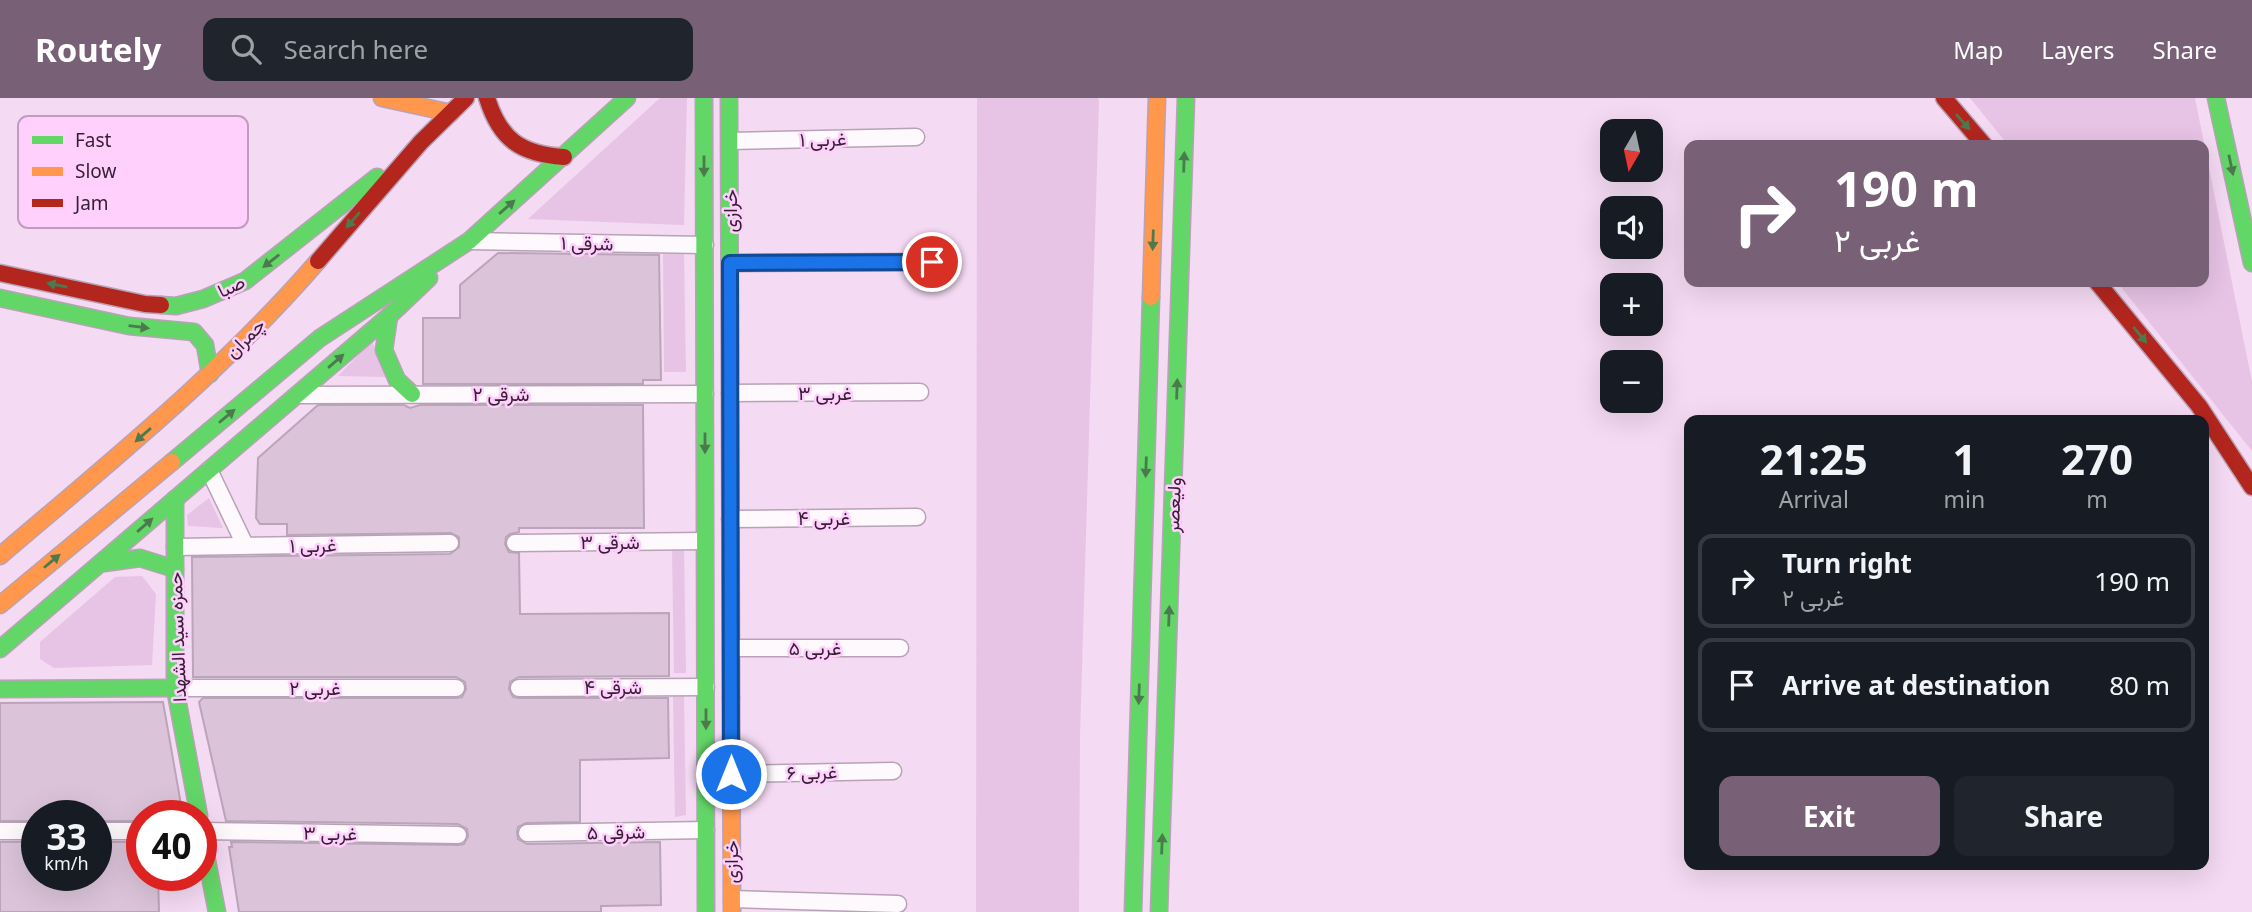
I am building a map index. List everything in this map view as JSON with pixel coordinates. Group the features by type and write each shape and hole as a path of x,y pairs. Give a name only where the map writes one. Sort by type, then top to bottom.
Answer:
{"main road":[{"path":"382,98 451,113"},
{"name":"چمران","path":"0,556 210,374 296,286 421,142 466,98"},
{"path":"487,98 494,120 506,137 523,149 543,156 564,158"},
{"path":"0,649 389,316 627,98"},
{"name":"خرازی","path":"704,98 706,912"},
{"name":"خرازی","path":"729,98 732,905"},
{"name":"ولیعصر","path":"1133,912 1157,98"},
{"name":"ولیعصر","path":"1159,912 1186,98"},
{"path":"1944,98 1979,140"},
{"path":"2217,98 2252,263"},
{"name":"صبا","path":"0,273 145,304 176,306 203,299 245,281 421,142"},
{"path":"0,605 320,338 469,241"},
{"path":"2101,287 2205,415"},
{"path":"0,298 129,326 194,332 205,345 210,374"},
{"path":"389,316 384,350 397,380 412,394"},
{"path":"2209,421 2252,487"},
{"name":"حمزه سید الشهدا","path":"175,499 175,688 195,800"},
{"path":"99,565 128,556 151,558 175,569"},
{"path":"0,689 175,688"},
{"path":"706,762 731,768"},
{"path":"213,891 217,912"}],"street":[{"name":"۱ غربی","path":"730,141 916,137"},
{"name":"۱ شرقی","path":"469,241 705,245"},
{"path":"730,263 932,262"},
{"name":"۳ غربی","path":"730,393 920,392"},
{"name":"۲ شرقی","path":"298,395 705,394"},
{"path":"209,470 245,545"},
{"name":"۴ غربی","path":"730,519 918,517"},
{"name":"۳ شرقی","path":"515,543 705,541"},
{"name":"۱ غربی","path":"175,547 450,543"},
{"name":"۵ غربی","path":"731,648 900,648"},
{"name":"۴ شرقی","path":"519,688 706,687"},
{"name":"۲ غربی","path":"175,688 456,688"},
{"name":"۶ غربی","path":"731,768 893,771"},
{"name":"۵ شرقی","path":"527,833 706,830"},
{"path":"0,831 21,831"},
{"name":"۳ غربی","path":"217,831 458,835"},
{"path":"732,905 898,904"}],"shaded area":[{"path":"660,98 687,98 684,225 528,219"},
{"path":"977,98 1099,100 1080,735 1079,912 976,912"},
{"path":"1970,98 2195,98 2203,140 2004,140"},
{"path":"2209,168 2252,382 2252,451 2121,287 2209,287"},
{"path":"663,254 684,254 686,372 664,372"},
{"path":"372,341 387,377 338,376"},
{"path":"209,498 223,528 188,526 187,515"},
{"path":"672,549 684,549 686,673 674,673"},
{"path":"142,576 156,594 152,665 54,668 40,659 40,642 115,577"},
{"path":"684,695 686,815 675,817 673,696"}],"building":[{"path":"498,253 659,255 661,380 643,380 643,384 423,384 423,318 460,318 460,285"},
{"path":"318,405 404,405 410,408 420,405 643,405 644,528 519,528 519,532 506,537 505,544 509,552 519,553 520,614 669,613 669,676 519,677 510,682 509,689 513,697 519,698 668,698 669,758 580,760 580,822 526,823 518,827 517,832 518,839 527,844 660,842 661,905 601,906 601,912 239,912 229,847 232,847 231,842 458,845 464,844 468,836 467,829 458,824 226,821 199,702 203,698 456,698 462,697 466,689 465,682 456,677 193,677 192,557 450,554 459,547 459,537 451,533 287,535 287,524 260,524 256,518 258,458"},
{"path":"163,702 180,800 126,800 126,821 112,821 112,800 21,800 21,821 0,821 0,703"},
{"path":"0,842 21,842 21,891 112,891 112,842 126,842 126,891 158,891 159,912 0,912"}],"traffic: fast":[{"path":"172,462 320,338 469,241 627,98"},
{"path":"704,98 706,912"},
{"path":"729,98 731,697"},
{"path":"1159,912 1186,98"},
{"path":"2216,98 2252,263"},
{"path":"161,305 176,306 203,299 245,281 377,177"},
{"path":"0,649 389,316 429,278"},
{"path":"1133,912 1151,297"},
{"path":"0,298 129,326 194,332 205,345 210,374"},
{"path":"389,316 384,350 397,380 412,394"},
{"path":"175,499 175,688 196,800"},
{"path":"104,563 140,558 175,569"},
{"path":"0,689 175,688"},
{"path":"213,891 217,912"}],"traffic: slow":[{"path":"382,98 451,113"},
{"path":"1151,297 1157,98"},
{"path":"0,556 205,378 318,261"},
{"path":"0,605 172,462"},
{"path":"731,697 732,912"}],"traffic: jam":[{"path":"318,261 421,142 466,98"},
{"path":"487,98 498,125 514,142 536,152 564,157"},
{"path":"1944,98 1980,140"},
{"path":"0,273 145,304 161,305"},
{"path":"2101,287 2205,415"},
{"path":"2209,421 2252,487"}],"route":[{"path":"731,774 730,263 932,262"}]}
